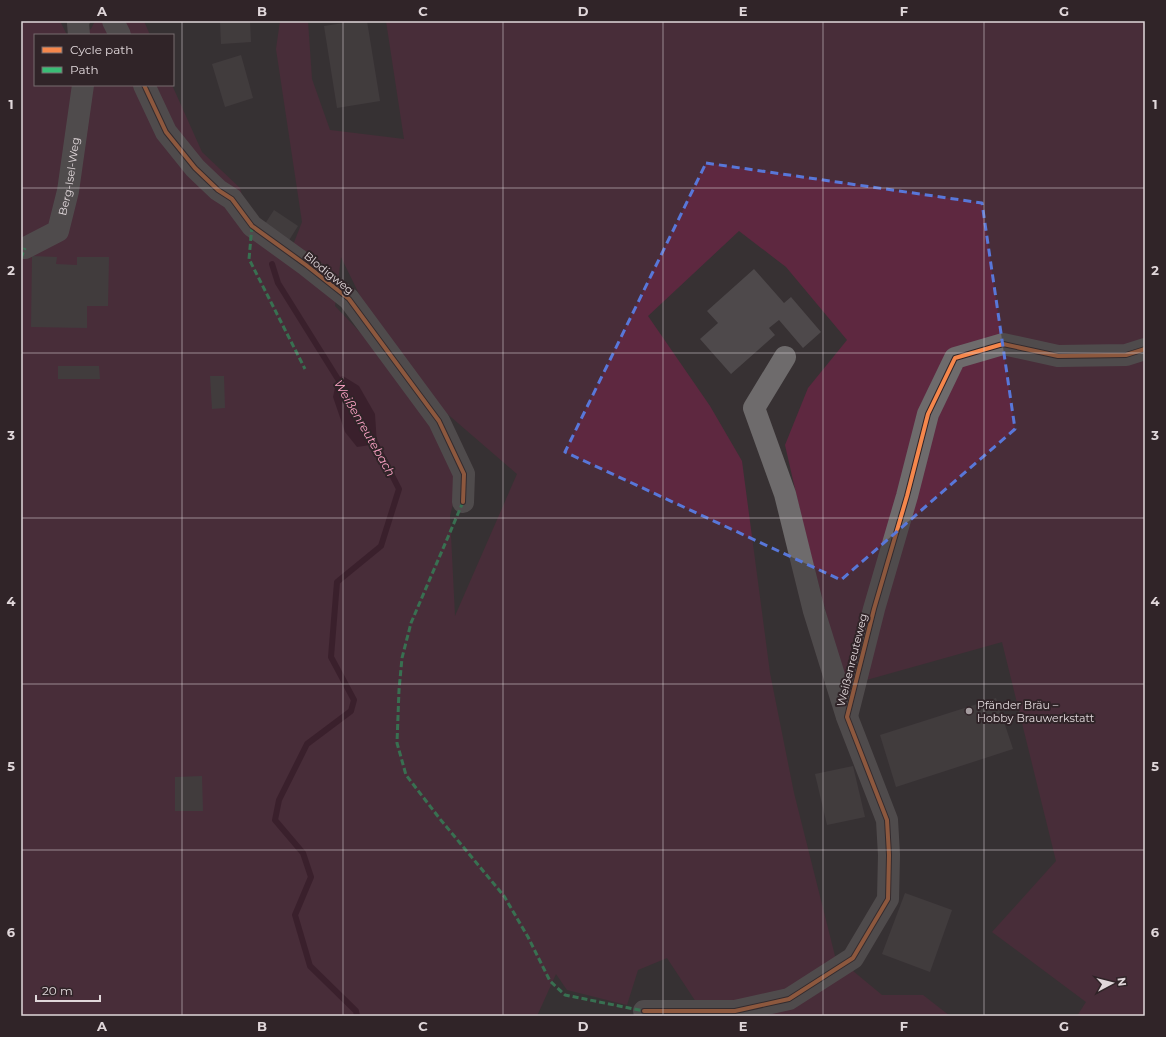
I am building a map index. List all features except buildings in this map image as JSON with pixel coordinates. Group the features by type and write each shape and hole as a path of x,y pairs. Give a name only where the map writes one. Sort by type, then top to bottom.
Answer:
{"street":[{"path":"79,21 79,34"},
{"path":"113,21 120,34"},
{"name":"Berg-Isel-Weg","path":"25,248 58,231 68,191 83,86"},
{"name":"Blodigweg","path":"144,86 166,132 195,168 218,190 232,199 252,226 306,265 349,299 439,422 464,474 463,502"},
{"name":"Weißenreuteweg","path":"644,1011 735,1011 789,999 853,958 888,899 889,855 887,820 847,717 874,609 928,414 955,358 1003,344 1058,356 1126,355 1145,350"},
{"path":"785,357 754,408 785,494 814,611 847,717"}],"highlighted area":[{"path":"706,163 982,203 1015,429 841,580 565,452"}],"shaded area":[{"path":"21,21 60,21 66,34 34,34 34,86 172,86 202,152 240,188 250,227 288,258 302,222 276,49 280,21 308,21 312,79 330,130 404,139 386,21 1145,21 1145,1016 1077,1016 1086,1002 992,932 1056,861 1002,642 845,686 803,524 785,445 808,388 847,340 786,267 739,231 648,316 710,406 742,461 770,673 794,793 835,956 882,995 923,995 950,1016 699,1016 696,1002 667,958 638,970 627,1005 567,990 556,974 537,1016 21,1016","holes":["341,257 362,300 444,411 517,474 455,616 450,516 459,479 441,437 394,368 335,306"]},
{"path":"95,21 144,21 150,34 72,34 91,29"}],"water":[{"path":"343,376 359,386 375,414 377,444 357,447 345,432 333,397 337,378"}],"waterway":[{"name":"Weißenreutebach","path":"272,264 278,283 341,384"},
{"name":"Weißenreutebach","path":"357,1016 356,1011 310,966 295,915 311,877 303,853 275,820 279,800 307,744 351,711 354,700 331,657 337,582 381,546 399,489 373,438"}],"marked path":[{"path":"252,226 249,259 305,369"},
{"path":"21,258 25,248"},
{"path":"463,502 411,623 402,658 397,743 406,775 440,819 504,896 528,937 550,981 565,995 644,1011 646,1013"}],"cycle path":[{"path":"144,86 166,132 195,168 218,190 232,199 252,226 306,265 349,299 439,421 464,474 463,502"},
{"path":"644,1011 735,1011 789,999 853,958 888,899 889,855 887,820 847,717 874,609 907,496 928,414 955,358 1003,344 1058,356 1126,355 1145,349"}],"place":[{"name":"Pfänder Bräu – Hobby Brauwerkstatt","path":"969,711"}]}
